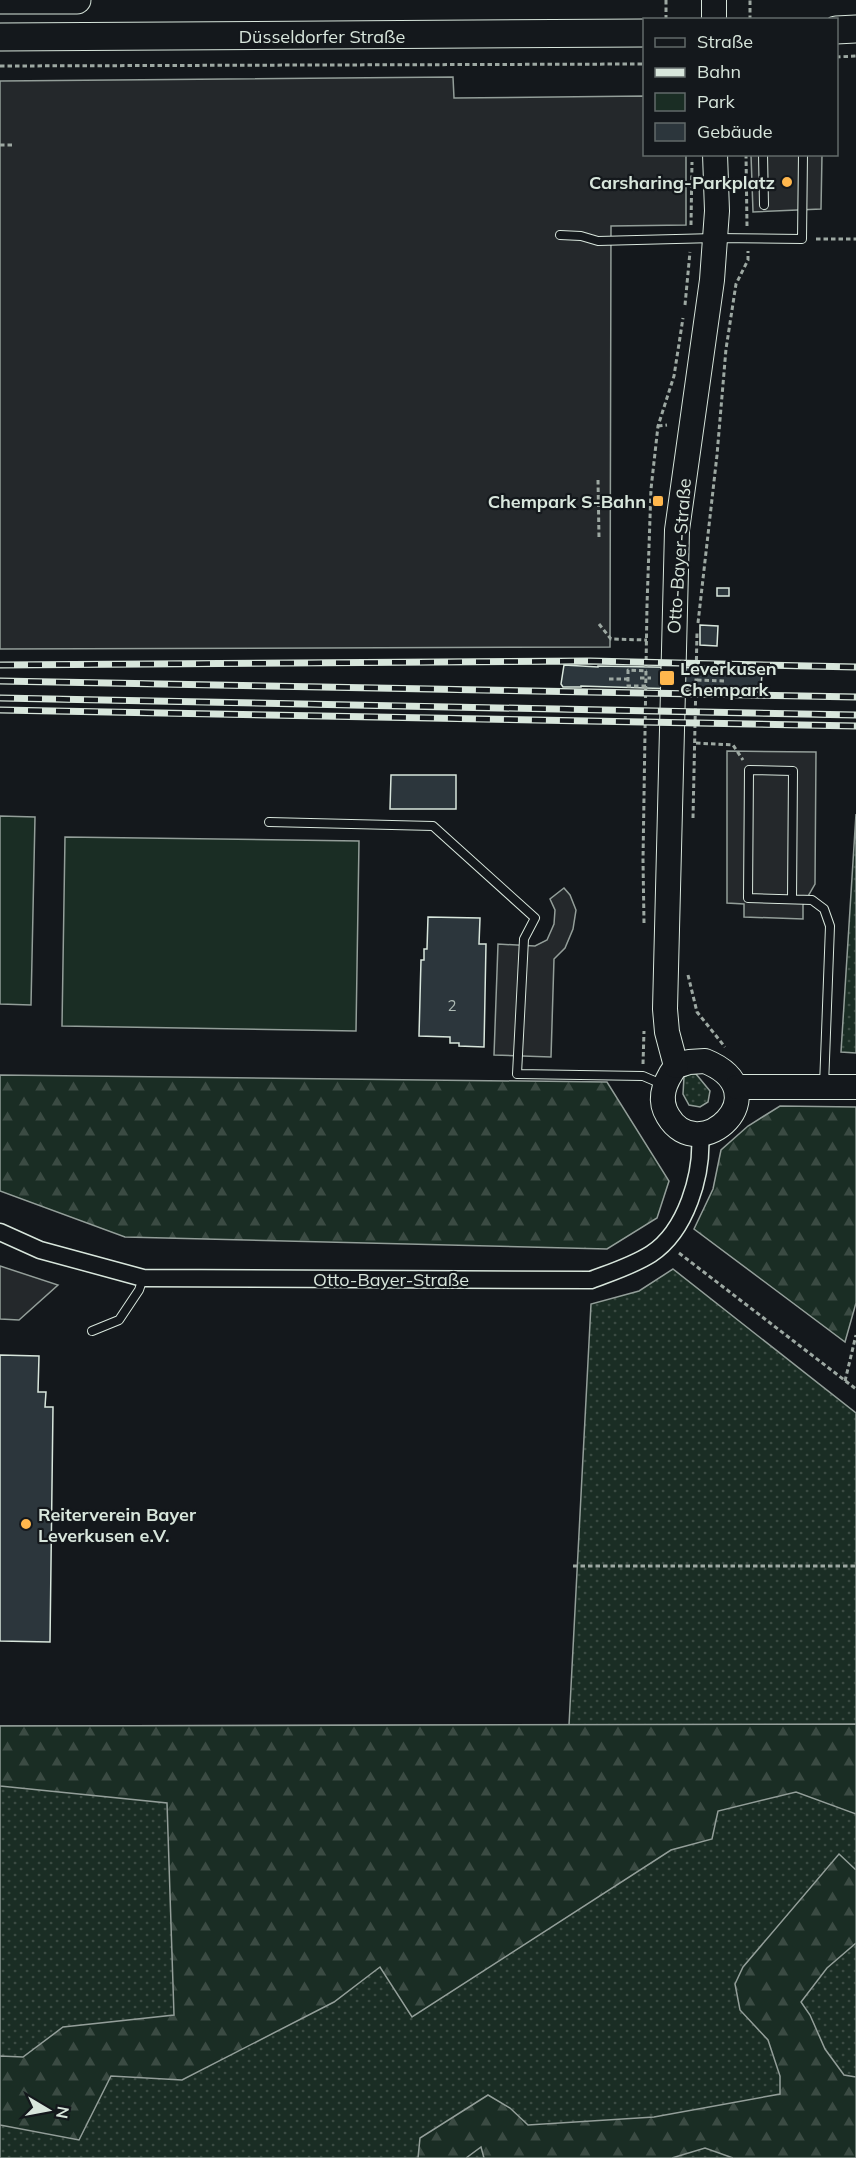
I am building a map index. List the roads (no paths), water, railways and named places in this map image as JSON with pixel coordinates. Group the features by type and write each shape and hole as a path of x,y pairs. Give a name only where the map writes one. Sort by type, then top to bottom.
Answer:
{"main road":[{"path":"0,0 77,0"},
{"path":"838,30 856,29"},
{"name":"Düsseldorfer Straße","path":"0,37 633,33"}],"street":[{"path":"714,0 714,18"},
{"path":"633,33 643,45"},
{"name":"Otto-Bayer-Straße","path":"671,1075 665,1009 677,530 712,280 715,238 715,156"},
{"path":"705,1061 720,1067 730,1076 736,1087 736,1099 731,1116 719,1129 700,1134 687,1132 671,1122 662,1101 671,1075 705,1061"},
{"path":"736,1087 856,1088"},
{"name":"Otto-Bayer-Straße","path":"0,1232 40,1250 143,1278 591,1280 629,1266 652,1253 666,1241 687,1209 699,1167 700,1134"}],"lane":[{"path":"763,156 764,205"},
{"path":"560,235 581,236 598,241 715,238 802,239 803,156"},
{"path":"792,899 793,771 749,770 748,898 812,900 824,909 830,926 824,1087"},
{"path":"269,822 433,826 535,918 524,939 518,1074 671,1075"},
{"path":"92,1332 119,1320 139,1290 143,1278"}],"railway":[{"path":"0,665 590,661 856,667"},
{"path":"0,681 856,697"},
{"path":"0,698 856,715"},
{"path":"0,710 856,726"}],"place":[{"name":"Carsharing-Parkplatz","path":"787,182"},
{"name":"Chempark S-Bahn","path":"658,501"},
{"name":"Leverkusen Chempark","path":"667,678"},
{"name":"Reiterverein Bayer Leverkusen e.V.","path":"26,1524"}]}
